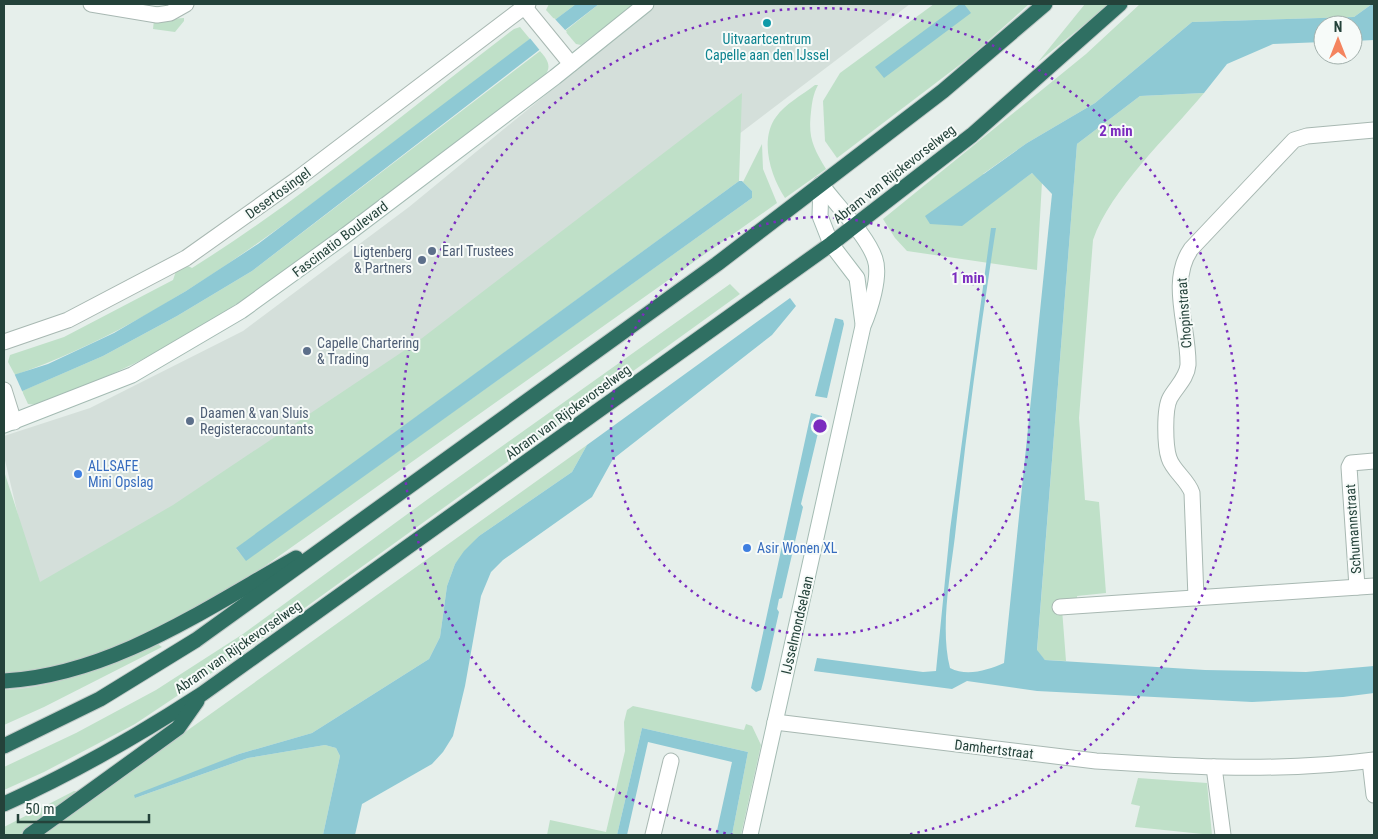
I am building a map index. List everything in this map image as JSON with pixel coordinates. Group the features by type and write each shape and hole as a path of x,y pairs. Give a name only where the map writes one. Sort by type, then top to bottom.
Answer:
{"highway":[{"path":"4,746 100,699 158,665 228,618 663,304 943,91 1045,4"},
{"name":"Abram van Rijckevorselweg","path":"4,804 153,726 202,694 831,244 972,135 1120,4"},
{"path":"4,681 66,670 159,635 356,524"},
{"path":"30,835 178,728 202,694"}],"street":[{"path":"91,4 156,15 170,12 186,4"},
{"name":"Fascinatio Boulevard","path":"9,424 132,375 241,311 342,238 571,64 646,4"},
{"path":"526,8 571,64"},
{"name":"Desertosingel","path":"4,342 68,320 186,258 296,180 526,8"},
{"name":"Chopinstraat","path":"1196,598 1192,493 1190,486 1169,459 1166,413 1169,400 1187,372 1180,278 1184,262 1191,249 1294,140 1306,136 1374,130"},
{"name":"IJsselmondselaan","path":"750,835 863,326 872,307 875,288 876,260 854,225 821,184"},
{"name":"IJsselmondselaan","path":"821,184 820,216 831,244 857,278 863,326"},
{"path":"6,397 9,424"},
{"name":"Schumannstraat","path":"1357,587 1349,467 1351,464 1374,462"},
{"path":"1060,607 1374,586"},
{"name":"Damhertstraat","path":"775,722 1096,761 1214,767 1297,766 1372,760 1374,795"},
{"path":"653,835 670,761"},
{"path":"1214,767 1223,835"}],"shaded area":[{"path":"656,4 910,4 350,430 233,578 4,722 4,632 42,617 4,456 4,436 90,408 243,331 409,207"}],"green space":[{"path":"549,4 576,4 555,20 546,10"},
{"path":"599,4 634,4 581,45 576,44 565,31"},
{"path":"934,4 1029,4 970,57 837,158 825,141 823,101 840,73"},
{"path":"1085,4 1110,4 1038,62"},
{"path":"1140,4 1372,4 1357,15 1313,15 1313,18 1192,22 1095,103 1027,143 983,174 1017,184 1032,173 1042,182 1037,270 907,251 895,238 883,219 1086,54"},
{"path":"184,18 184,21 175,32 153,29 154,20"},
{"path":"520,27 530,39 466,89 236,258 151,312 107,336 62,357 15,375 8,362 10,355 64,337 173,280 176,271 188,266 192,268 234,241 316,183 514,29"},
{"path":"540,51 548,65 546,74 275,278 211,320 144,358 51,400 39,404 28,404 22,391 103,356 177,316 252,271"},
{"path":"815,85 818,85 812,105 810,129 812,142 826,169 785,198 775,180 769,158 768,136 776,117 784,108"},
{"path":"742,93 739,181 236,549 246,560 752,198 752,191 743,182 762,144 763,169 777,203 240,582 165,625 112,648 36,671 17,675 4,675 4,471 40,582 173,505 417,342"},
{"path":"1204,93 1126,183 1101,221 1093,240 1079,418 1085,500 1099,502 1106,593 1077,596 1078,608 1062,609 1066,661 1045,660 1037,651 1077,144 1140,96"},
{"path":"730,284 740,294 252,646 135,724 44,772 4,790 4,767 76,733 156,690 243,634 428,499"},
{"path":"587,445 572,472 479,536 455,564 447,586 440,637 429,659 312,733 239,754 135,798 248,758 325,745 336,748 340,756 323,835 41,835"},
{"path":"156,643 162,647 44,707 4,725 4,690 43,685 63,680"},
{"path":"633,706 744,730 746,724 752,726 761,745 741,835 732,835 748,752 642,728 617,835 547,835 550,820 606,832 625,751 624,722 627,710"},
{"path":"1138,778 1207,783 1212,835 1135,827 1140,806 1131,804"},
{"path":"74,791 80,792 20,835 4,835 4,827"}],"water":[{"path":"576,4 599,4 252,271 177,316 103,356 4,399 4,378 48,364 114,333 186,291 258,244"},
{"path":"960,4 964,4 971,13 884,78 875,67"},
{"path":"1374,4 1374,40 1363,41 1363,15 1357,15"},
{"path":"1313,18 1313,42 1273,44 1227,64 1204,93 1140,96 1077,144 1037,650 1045,660 1205,670 1306,672 1374,666 1374,693 1343,697 1252,702 1037,691 967,681 952,689 814,671 817,658 923,672 936,671 950,530 991,228 996,228 964,459 949,586 946,637 950,668 957,671 970,672 984,670 1004,663 1052,194 1032,173 962,226 930,224 925,216 1027,143 1095,103 1192,22"},
{"path":"739,181 742,181 752,191 752,198 246,561 236,548"},
{"path":"790,298 796,306 772,335 613,459 592,497 503,560 491,572 481,596 465,686 453,736 443,752 432,764 362,804 355,835 323,835 340,756 336,748 325,745 248,758 135,798 134,795 239,754 312,733 429,659 440,637 447,586 455,564 464,551 479,536 572,472 587,445"},
{"path":"835,318 843,320 844,324 827,398 815,396"},
{"path":"811,413 822,416 801,504 803,507 782,598 779,599 777,609 779,612 764,679 761,690 756,692 751,688"},
{"path":"642,728 748,752 732,835 716,835 732,762 648,742 627,835 617,835"}],"pier":[{"path":"554,18 567,32 542,53 529,37"},
{"path":"14,373 23,393 4,401 4,375"}],"place":[{"name":"Uitvaartcentrum Capelle aan den IJssel","path":"767,23"},
{"name":"Earl Trustees","path":"432,251"},
{"name":"Ligtenberg & Partners","path":"422,260"},
{"name":"Capelle Chartering & Trading","path":"307,351"},
{"name":"Daamen & van Sluis Registeraccountants","path":"190,421"},
{"name":"ALLSAFE Mini Opslag","path":"78,474"},
{"name":"Asir Wonen XL","path":"747,548"}]}
